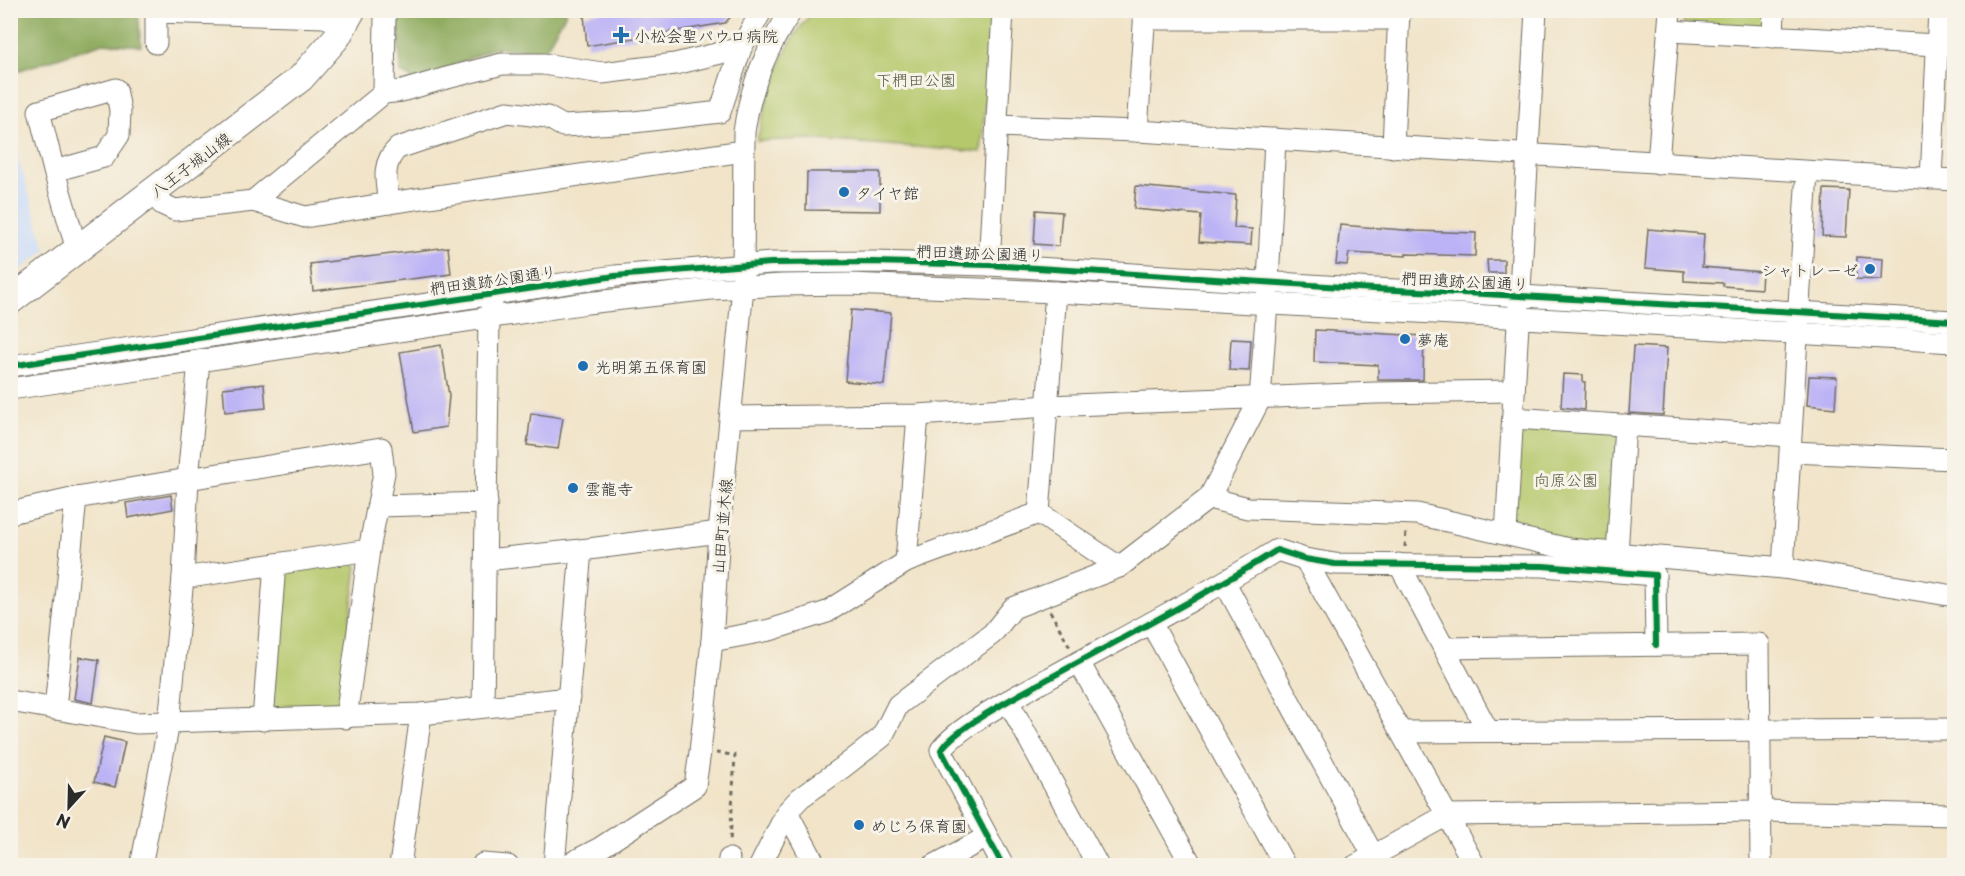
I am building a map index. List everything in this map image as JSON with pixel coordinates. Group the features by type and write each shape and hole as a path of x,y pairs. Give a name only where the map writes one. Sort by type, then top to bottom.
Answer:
{"main road":[{"name":"八王子城山線","path":"10,301 301,78 319,60 348,17"}],"street":[{"path":"383,10 386,35 384,93"},
{"path":"389,203 385,171 390,155 398,148 507,112 547,117 562,126 634,122 720,112 741,48 762,10"},
{"name":"山田町並木線","path":"565,866 600,848 695,786 712,640 719,532 743,287 743,151 748,108 755,82 772,42 792,10"},
{"path":"989,265 1003,10"},
{"path":"1506,534 1536,10"},
{"path":"1773,37 1774,10"},
{"path":"1931,179 1939,10"},
{"path":"156,43 156,12 348,17"},
{"path":"1137,131 1144,15 1399,15 1393,147"},
{"path":"1658,163 1669,21 1773,37 1938,45"},
{"path":"253,201 384,93 402,91 443,78 502,64 543,64 602,74 675,64 741,48"},
{"path":"54,171 104,157 119,135 120,110 116,89 39,111 54,171 77,249"},
{"path":"997,126 1137,131 1954,180"},
{"path":"760,866 788,812 800,798 882,736 898,705 992,634 1013,608 1119,567 1209,498 1260,399 1275,140"},
{"path":"152,192 162,204 175,210 253,201 306,217 743,151"},
{"path":"1783,568 1807,172"},
{"name":"椚田遺跡公園通り","path":"10,366 615,276 744,265 873,262 989,265 1518,317 1797,322 1954,321"},
{"name":"椚田遺跡公園通り","path":"10,389 489,317 667,294 743,287 849,284 1056,292 1519,296 1797,322 1954,342"},
{"path":"1040,513 1056,292"},
{"path":"483,706 489,317 494,293"},
{"path":"141,866 168,723 183,578 188,479 199,361"},
{"path":"731,417 918,415 1048,406 1375,393 1514,391"},
{"path":"906,562 918,415"},
{"path":"1514,418 1625,425 1791,444 1954,459"},
{"path":"1617,554 1625,425"},
{"path":"10,513 76,498 381,448 384,473 369,550 346,718"},
{"path":"55,709 76,498"},
{"path":"1209,498 1248,508 1417,514 1569,549 1783,568 1954,596"},
{"path":"378,506 487,503"},
{"path":"712,640 770,630 827,612 906,562 1040,513"},
{"path":"1040,513 1119,567"},
{"path":"486,560 719,532"},
{"path":"183,578 369,550"},
{"path":"554,866 581,550"},
{"path":"1003,866 941,750 948,740 1008,701 1224,583 1276,550 1305,560 1335,564 1543,566 1655,575 1656,645"},
{"path":"1305,560 1475,866"},
{"path":"263,720 275,564"},
{"path":"1402,564 1488,731"},
{"path":"1224,583 1369,862 1447,815 1760,811 1954,815"},
{"path":"1151,623 1285,866"},
{"path":"1444,648 1759,644 1761,866"},
{"path":"1079,662 1192,866"},
{"path":"10,701 136,723 168,723 421,714 569,698"},
{"path":"1008,701 1098,866"},
{"path":"400,866 421,714"},
{"path":"1402,732 1954,729"},
{"path":"788,812 816,866"},
{"path":"933,866 987,837"},
{"path":"483,866 508,866"}],"path":[{"path":"1402,564 1406,513"},
{"path":"1042,598 1079,662"},
{"path":"700,752 735,755 728,862"}],"shaded area":[{"path":"11,134 46,250 10,277"}],"green space":[{"path":"11,10 138,11 141,46 103,43 11,73"},
{"path":"397,11 567,11 545,50 493,48 418,82 401,73"},
{"name":"下椚田公園","path":"814,11 993,11 981,152 807,139 757,141 765,106 784,55 802,24"},
{"path":"1684,11 1767,11 1766,29 1684,26"},
{"name":"向原公園","path":"1513,418 1625,425 1617,554 1506,534"},
{"path":"349,560 357,566 339,705 331,713 276,714 271,707 284,579 290,569"}],"building":[{"name":"小松会聖パウロ病院","path":"606,10 737,10 725,23 587,46 584,15"},
{"path":"807,172 880,172 880,211 806,210"},
{"path":"1136,186 1236,195 1234,228 1252,229 1251,245 1199,242 1201,215 1134,209"},
{"path":"1824,189 1849,190 1846,237 1822,236"},
{"path":"1036,210 1062,212 1059,246 1034,244"},
{"path":"1340,225 1476,233 1475,256 1349,253 1347,265 1336,264"},
{"path":"1648,229 1704,234 1702,267 1762,272 1761,289 1723,286 1723,283 1684,281 1684,271 1645,268"},
{"path":"448,247 451,274 313,291 310,264"},
{"name":"シャトレーゼ","path":"1857,257 1883,259 1882,280 1856,279"},
{"path":"1487,260 1504,260 1504,273 1488,273"},
{"path":"851,310 891,313 884,385 845,381"},
{"path":"1315,330 1424,336 1423,380 1378,380 1378,365 1314,362"},
{"path":"1231,339 1251,340 1249,371 1229,370"},
{"path":"441,345 449,396 446,427 414,432 400,352"},
{"path":"1633,346 1667,348 1663,415 1629,413"},
{"path":"1563,374 1583,375 1584,410 1561,407"},
{"path":"1809,376 1837,377 1835,408 1807,405"},
{"path":"264,384 266,408 225,412 223,388"},
{"path":"531,413 563,418 558,449 527,445"},
{"path":"171,495 173,509 128,518 126,503"},
{"path":"80,657 99,660 93,703 74,699"},
{"path":"104,737 125,742 115,787 94,782"}],"cycle path":[{"path":"10,366 615,276 771,263 873,262 989,265 1954,321"},
{"path":"1003,866 941,750 961,731 990,712 1277,550 1305,559 1335,564 1543,566 1655,575 1656,645"}],"place":[{"name":"小松会聖パウロ病院","path":"621,35"},
{"name":"タイヤ館","path":"844,192"},
{"name":"シャトレーゼ","path":"1870,269"},
{"name":"夢庵","path":"1405,339"},
{"name":"光明第五保育園","path":"583,366"},
{"name":"雲龍寺","path":"573,488"},
{"name":"めじろ保育園","path":"859,825"}]}
